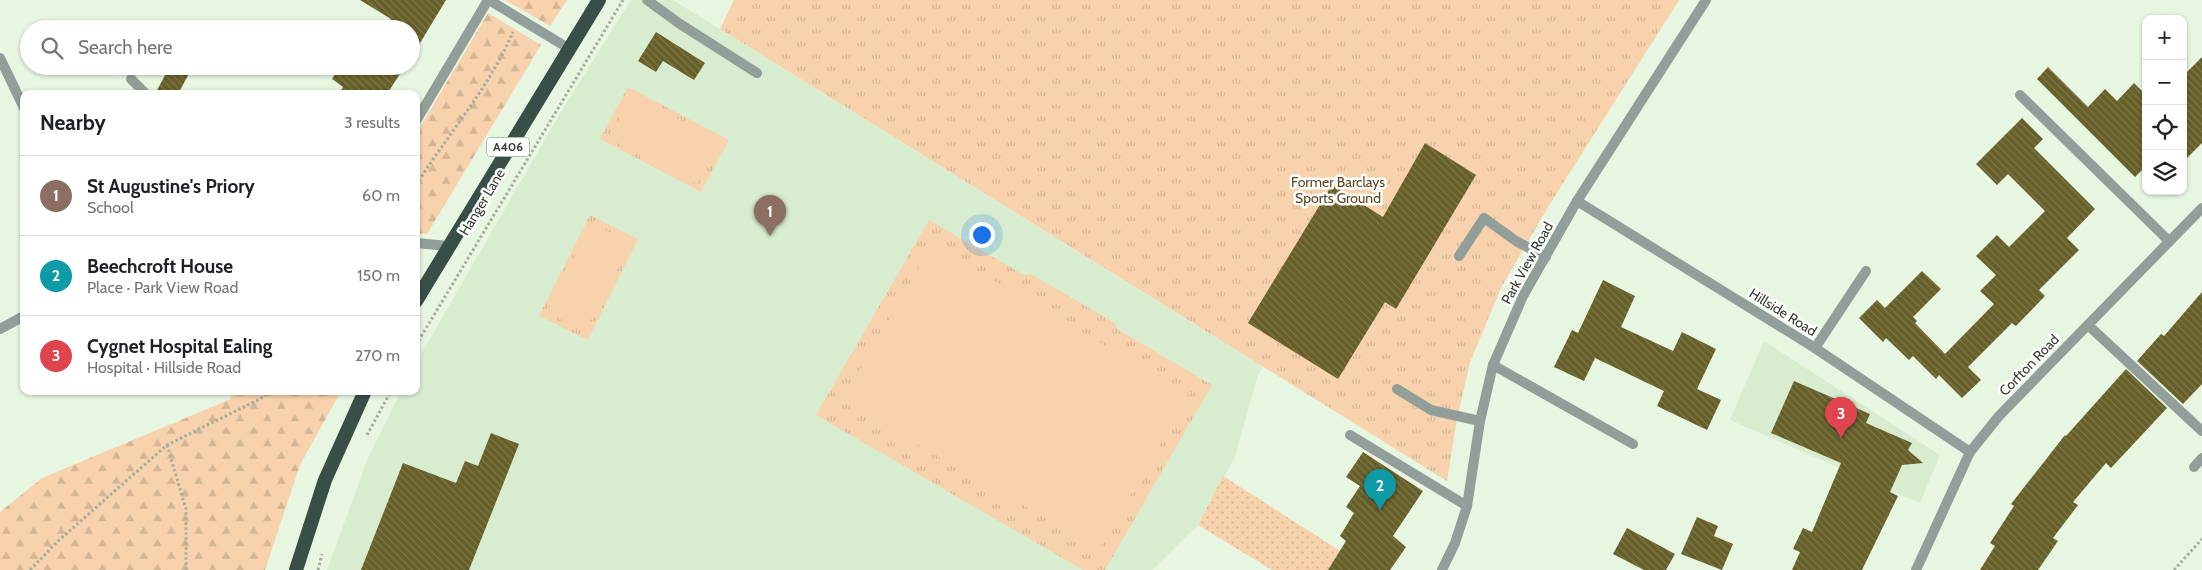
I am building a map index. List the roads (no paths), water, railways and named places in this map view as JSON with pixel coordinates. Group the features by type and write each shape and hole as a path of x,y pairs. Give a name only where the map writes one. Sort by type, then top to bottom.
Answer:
{"highway":[{"name":"Hanger Lane","path":"420,294 568,48 599,0"},
{"path":"296,570 325,480 363,395"}],"street":[{"path":"420,115 489,0 568,48"},
{"path":"647,0 680,24 757,73"},
{"name":"Park View Road","path":"1442,570 1455,543 1467,506 1480,421 1493,365 1522,296 1577,201 1706,0"},
{"path":"0,58 20,100"},
{"path":"131,79 142,90"},
{"path":"2020,95 2169,241"},
{"name":"Hillside Road","path":"1577,201 1815,348 1970,452"},
{"name":"Corfton Road","path":"1916,570 1970,452 1999,416 2202,208"},
{"path":"1459,256 1484,218 1516,241 1546,257"},
{"path":"420,243 448,246"},
{"path":"1815,348 1866,271"},
{"path":"0,329 20,318"},
{"path":"2088,325 2202,431"},
{"path":"1493,365 1633,444"},
{"path":"1397,389 1431,410 1480,421"},
{"path":"1350,436 1467,506"},
{"path":"2194,467 2202,458"}],"place":[{"name":"St Augustine's Priory","path":"770,236"},
{"name":"Cygnet Hospital Ealing","path":"1841,438"},
{"name":"Beechcroft House","path":"1380,510"}],"park label":[{"name":"Former Barclays Sports Ground","path":"1338,190"}]}
